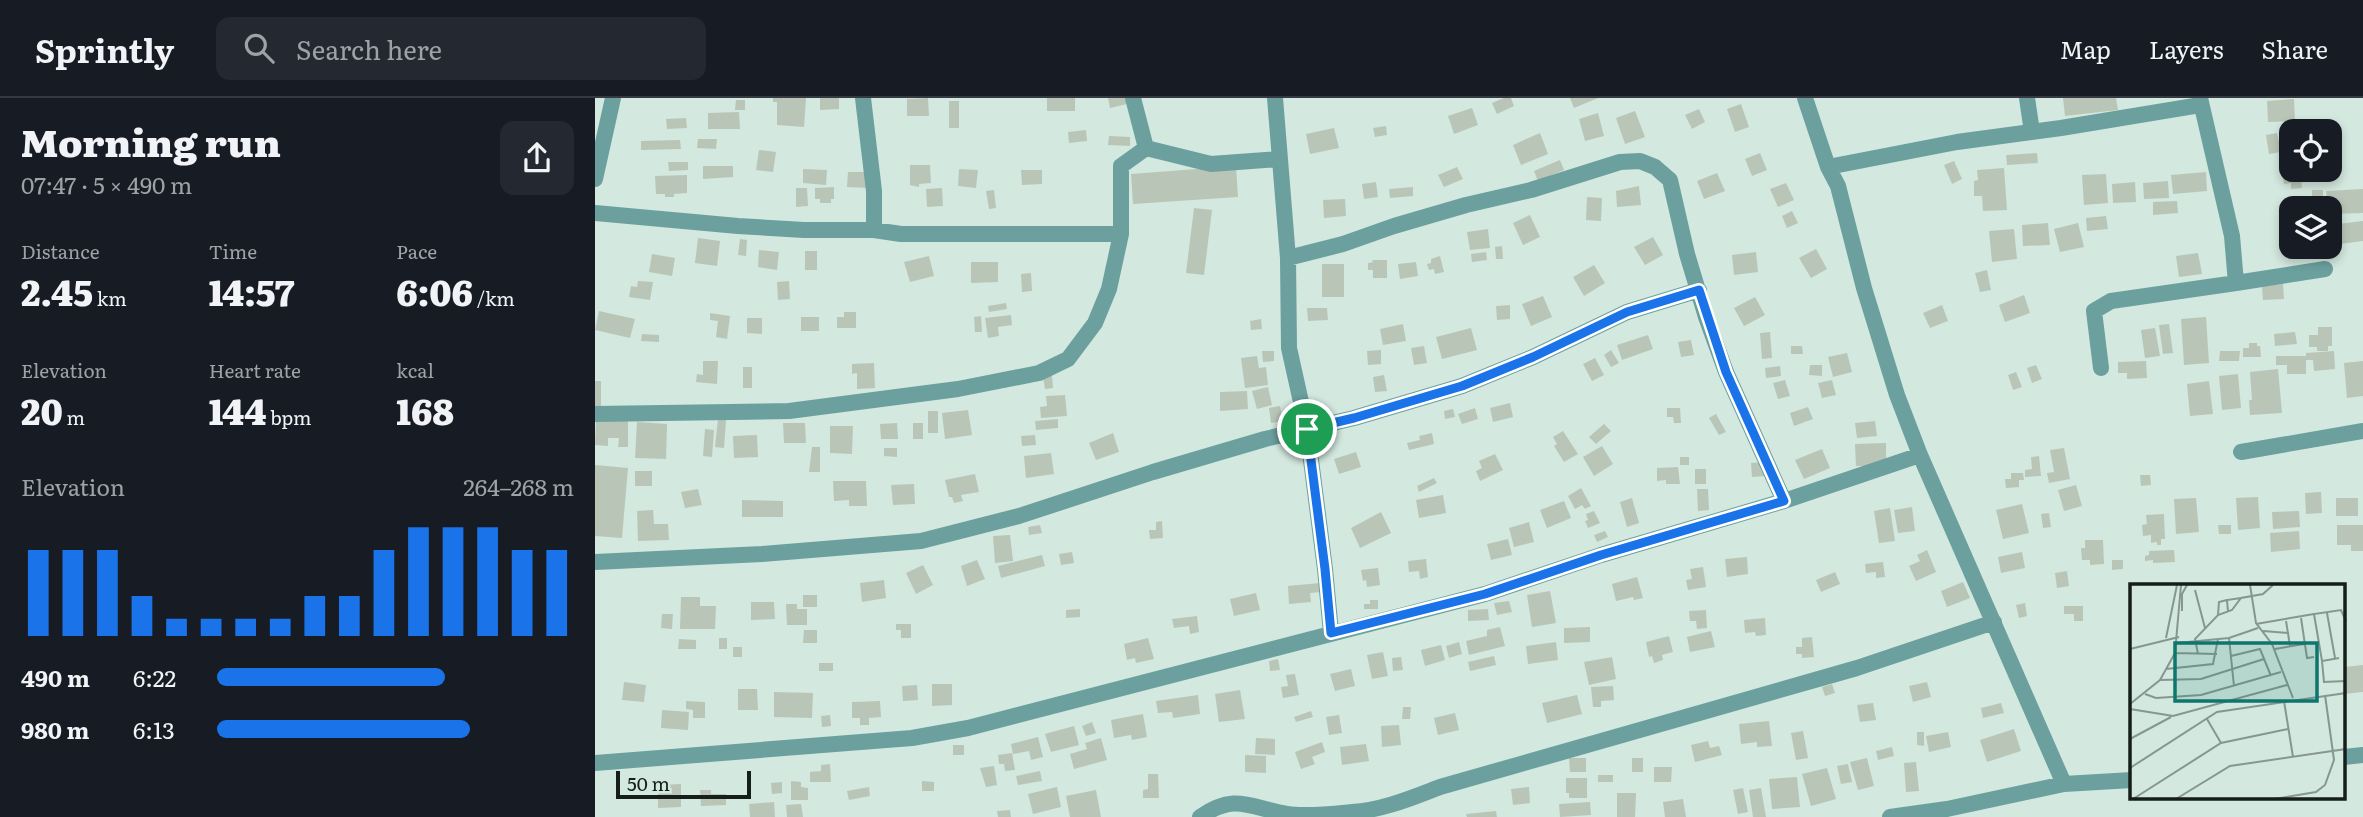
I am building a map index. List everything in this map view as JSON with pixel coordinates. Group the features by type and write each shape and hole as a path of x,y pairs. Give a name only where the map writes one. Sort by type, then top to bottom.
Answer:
{"street":[{"path":"595,179 613,98"},
{"path":"863,98 874,191 874,230"},
{"path":"1133,98 1146,148"},
{"path":"1275,98 1288,258 1289,348 1307,429 1331,633"},
{"path":"1805,98 1828,167 1838,186 1864,288 1897,395 1920,455 2064,784"},
{"path":"2027,98 2032,132"},
{"path":"1828,167 2200,101 2232,236 2237,284"},
{"path":"595,414 789,411 958,389 1039,373 1068,359 1095,323 1109,289 1121,234 1121,166 1146,148 1211,164 1280,159"},
{"path":"1288,258 1621,162 1640,161 1655,167 1670,180 1687,254 1726,372 1784,501"},
{"path":"595,213 791,230 874,230 901,234 1121,234"},
{"path":"2101,368 2094,311 2111,301 2325,269"},
{"path":"595,562 762,554 921,541 1019,516 1153,472 1462,386 1533,357 1627,312 1699,290"},
{"path":"2241,452 2363,431"},
{"path":"595,764 912,738 968,728 1485,594 1601,555 1784,501 1920,455"},
{"path":"1200,817 1216,806 1229,803 1250,805 1289,815 1353,812 1397,804 1440,787 1857,668 1994,622"},
{"path":"2345,757 2363,755"},
{"path":"1890,817 1948,813 2064,784 2130,780"}],"building":[{"path":"773,98 806,98 804,127 777,125 777,102 773,102"},
{"path":"820,98 839,98 839,109 820,110"},
{"path":"928,98 929,116 907,116 907,99"},
{"path":"1047,98 1075,98 1075,111 1047,111"},
{"path":"1108,98 1125,98 1127,104 1110,108"},
{"path":"1511,98 1514,106 1497,114 1492,103"},
{"path":"1570,98 1598,98 1574,108"},
{"path":"2063,98 2116,98 2118,110 2065,116"},
{"path":"2294,99 2295,119 2268,122 2267,101"},
{"path":"736,100 745,100 745,110 735,110"},
{"path":"949,101 959,101 959,128 949,128"},
{"path":"1741,104 1749,127 1735,132 1727,109"},
{"path":"1472,108 1478,125 1454,134 1448,116"},
{"path":"1699,109 1705,122 1692,129 1685,115"},
{"path":"1635,111 1645,137 1625,144 1616,118"},
{"path":"739,112 740,129 708,129 708,113"},
{"path":"1598,113 1604,136 1585,141 1579,119"},
{"path":"686,118 687,128 667,129 666,119"},
{"path":"1386,126 1387,135 1375,137 1373,128"},
{"path":"1334,128 1339,148 1310,154 1306,134"},
{"path":"1086,130 1087,141 1069,143 1068,132"},
{"path":"1540,133 1548,154 1521,165 1513,145"},
{"path":"2277,133 2279,152 2269,154 2266,135"},
{"path":"1109,136 1130,137 1130,146 1108,145"},
{"path":"698,139 717,139 716,149 697,148"},
{"path":"680,140 681,149 641,150 641,141"},
{"path":"759,150 776,152 773,172 756,170"},
{"path":"1760,153 1767,170 1752,176 1745,159"},
{"path":"2037,153 2038,163 2007,165 2006,155"},
{"path":"1560,160 1564,170 1538,181 1534,171"},
{"path":"1954,161 1962,179 1952,184 1944,165"},
{"path":"668,162 688,162 688,170 669,171"},
{"path":"910,165 930,165 931,183 919,184 919,187 910,185"},
{"path":"703,166 733,166 733,177 703,179"},
{"path":"1236,166 1238,197 1133,204 1131,174"},
{"path":"1457,167 1463,179 1444,187 1438,175"},
{"path":"2004,168 2007,210 1983,211 1982,196 1974,196 1974,181 1978,180 1977,170"},
{"path":"803,169 827,170 826,185 803,183"},
{"path":"959,169 978,170 976,188 958,186"},
{"path":"1021,170 1042,170 1042,184 1022,185"},
{"path":"848,172 869,172 868,188 847,187"},
{"path":"2206,172 2207,191 2173,194 2171,175"},
{"path":"1717,173 1725,191 1704,199 1697,181"},
{"path":"2106,174 2108,203 2084,205 2082,175"},
{"path":"687,175 687,193 674,194 674,197 656,194 655,176"},
{"path":"2168,181 2169,198 2144,199 2143,183"},
{"path":"1376,182 1378,197 1364,199 1362,184"},
{"path":"2135,182 2136,202 2113,203 2112,184"},
{"path":"2284,182 2301,182 2302,188 2291,189 2291,183"},
{"path":"1786,183 1794,200 1778,207 1770,189"},
{"path":"1639,186 1641,205 1617,207 1616,191"},
{"path":"834,187 834,199 831,199 831,203 820,203 820,199 815,199 815,188"},
{"path":"1413,187 1413,196 1390,198 1389,189"},
{"path":"796,188 807,188 808,206 796,207"},
{"path":"942,188 943,206 927,207 926,189"},
{"path":"2363,189 2363,213 2342,214 2342,196 2327,196 2326,191"},
{"path":"994,190 996,208 989,209 986,191"},
{"path":"2312,190 2323,190 2323,196 2312,196"},
{"path":"1587,197 1602,198 1601,221 1586,220"},
{"path":"1345,199 1346,216 1324,218 1323,200"},
{"path":"2177,201 2178,213 2153,215 2153,202"},
{"path":"1194,208 1212,210 1204,275 1186,273"},
{"path":"1792,211 1798,223 1787,228 1782,216"},
{"path":"1530,215 1540,237 1523,245 1513,223"},
{"path":"2106,216 2108,229 2087,231 2086,218"},
{"path":"2363,221 2363,241 2342,244 2342,224"},
{"path":"2048,223 2050,245 2023,246 2022,225"},
{"path":"2078,223 2084,247 2060,252 2054,229"},
{"path":"1488,229 1490,248 1470,250 1467,232"},
{"path":"2014,229 2017,259 1992,262 1989,231"},
{"path":"1653,237 1663,255 1645,265 1634,247"},
{"path":"698,238 720,241 717,266 695,263"},
{"path":"740,239 747,240 746,256 738,255"},
{"path":"1502,246 1503,259 1496,259 1495,247"},
{"path":"1816,249 1827,269 1811,278 1799,258"},
{"path":"759,250 779,252 777,270 758,267"},
{"path":"805,251 817,251 817,270 805,270"},
{"path":"1486,252 1487,260 1472,262 1471,254"},
{"path":"1756,252 1758,272 1734,275 1732,255"},
{"path":"2198,253 2202,274 2179,277 2176,256"},
{"path":"652,254 675,258 672,276 649,272"},
{"path":"929,256 934,276 910,282 904,262"},
{"path":"1440,256 1444,272 1435,274 1434,269 1429,270 1427,264 1431,263 1431,259"},
{"path":"1372,260 1387,260 1387,278 1373,278 1373,270 1368,270 1368,263 1373,262"},
{"path":"971,262 998,262 998,282 971,283"},
{"path":"1416,262 1418,276 1400,279 1398,264"},
{"path":"1322,264 1344,264 1344,297 1322,297"},
{"path":"1594,265 1605,283 1584,296 1573,277"},
{"path":"1987,270 1991,290 1980,292 1975,273"},
{"path":"1031,273 1032,291 1022,292 1021,274"},
{"path":"638,281 653,282 650,300 629,297 631,286 637,287"},
{"path":"789,281 790,299 778,300 777,282"},
{"path":"2283,284 2284,299 2263,300 2262,286"},
{"path":"2024,295 2030,313 2005,322 1999,305"},
{"path":"1543,296 1552,317 1531,326 1522,304"},
{"path":"1755,297 1765,315 1744,326 1734,308"},
{"path":"1006,303 1007,309 989,312 988,306"},
{"path":"1510,305 1510,319 1497,320 1496,306"},
{"path":"1942,305 1948,321 1930,328 1923,313"},
{"path":"1307,308 1327,308 1328,320 1308,321"},
{"path":"599,311 635,319 630,338 595,330"},
{"path":"844,312 856,312 856,328 837,328 837,317 844,317"},
{"path":"710,313 730,316 727,339 716,337 718,321 710,320"},
{"path":"1011,315 1012,325 998,327 999,336 988,338 985,318"},
{"path":"981,316 982,332 975,332 974,317"},
{"path":"801,317 819,317 819,331 801,331"},
{"path":"2206,317 2209,363 2184,365 2181,319"},
{"path":"747,318 762,318 762,334 747,333"},
{"path":"1261,319 1262,329 1251,330 1250,321"},
{"path":"1403,324 1406,341 1383,345 1380,329"},
{"path":"2169,324 2173,353 2163,354 2159,325"},
{"path":"2318,327 2332,327 2332,346 2328,346 2328,351 2317,351 2317,347 2309,347 2309,335 2318,335"},
{"path":"1471,328 1477,350 1442,359 1436,337"},
{"path":"2155,328 2160,356 2145,358 2141,330"},
{"path":"1770,332 1772,358 1762,359 1760,333"},
{"path":"2295,332 2297,344 2275,346 2274,334"},
{"path":"642,334 659,335 659,342 641,341"},
{"path":"1648,335 1653,349 1622,360 1617,345"},
{"path":"1691,340 1694,355 1681,357 1678,342"},
{"path":"2249,343 2257,343 2257,346 2260,346 2261,357 2243,357 2243,348 2249,348"},
{"path":"1424,346 1427,363 1414,365 1411,348"},
{"path":"1791,346 1802,346 1803,354 1791,354"},
{"path":"1381,350 1381,364 1368,365 1367,351"},
{"path":"1611,350 1619,363 1611,367 1604,355"},
{"path":"1262,351 1274,351 1274,361 1263,362"},
{"path":"2220,351 2240,351 2239,361 2219,361"},
{"path":"2334,351 2335,369 2314,371 2313,360 2306,360 2306,374 2287,374 2287,365 2276,365 2276,356 2306,356 2306,353"},
{"path":"1847,353 1852,372 1833,377 1828,357"},
{"path":"1257,356 1259,368 1266,367 1268,385 1245,388 1241,358"},
{"path":"1595,358 1604,375 1592,381 1583,364"},
{"path":"703,361 718,361 717,384 696,382 697,374 703,375"},
{"path":"2146,361 2147,378 2127,379 2127,373 2118,373 2118,362"},
{"path":"2363,361 2363,396 2347,398 2344,363"},
{"path":"874,363 875,388 857,389 857,373 852,374 852,364"},
{"path":"1810,365 1822,365 1822,376 1809,375"},
{"path":"2036,365 2042,379 2032,383 2027,368"},
{"path":"1780,366 1781,376 1766,378 1765,368"},
{"path":"743,367 752,367 752,388 743,388"},
{"path":"2278,369 2282,413 2250,415 2250,372"},
{"path":"2016,372 2022,387 2013,390 2008,375"},
{"path":"2238,374 2241,408 2222,410 2219,376"},
{"path":"1052,375 1053,388 1045,389 1043,376"},
{"path":"1384,375 1387,391 1375,392 1373,377"},
{"path":"1785,380 1790,396 1778,399 1773,383"},
{"path":"1832,380 1836,395 1822,398 1818,383"},
{"path":"595,381 601,381 601,409 595,409"},
{"path":"2209,381 2213,414 2190,416 2187,384"},
{"path":"1268,387 1272,405 1257,409 1252,391"},
{"path":"1247,391 1248,409 1220,411 1220,392"},
{"path":"1065,395 1067,416 1041,418 1040,407 1047,406 1046,396"},
{"path":"1510,403 1513,417 1493,422 1490,408"},
{"path":"1280,406 1283,421 1271,423 1269,408"},
{"path":"1808,407 1813,419 1794,426 1790,413"},
{"path":"1475,408 1478,419 1462,424 1458,414"},
{"path":"1667,408 1680,408 1681,423 1674,423 1673,417 1667,417"},
{"path":"1453,409 1455,417 1445,419 1444,411"},
{"path":"968,410 972,435 945,439 942,413"},
{"path":"928,411 938,411 938,433 928,433"},
{"path":"1716,414 1726,432 1719,435 1709,418"},
{"path":"718,419 726,420 724,448 715,447"},
{"path":"1058,419 1058,428 1036,430 1035,421"},
{"path":"596,420 628,421 628,447 618,447 619,438 608,438 608,446 595,445"},
{"path":"1875,421 1877,436 1857,438 1855,423"},
{"path":"637,422 667,424 666,459 635,458"},
{"path":"783,423 805,423 806,443 784,443"},
{"path":"897,423 898,439 881,439 880,424"},
{"path":"913,423 923,423 923,439 913,439"},
{"path":"1604,424 1611,431 1596,444 1589,437"},
{"path":"830,426 853,426 852,454 830,453"},
{"path":"705,429 714,430 712,457 703,456"},
{"path":"1563,431 1578,454 1564,462 1554,446 1557,444 1553,437"},
{"path":"1113,433 1119,452 1096,460 1089,443"},
{"path":"1432,433 1434,444 1409,450 1407,443"},
{"path":"757,435 758,457 734,458 733,436"},
{"path":"1035,435 1036,445 1022,446 1021,436"},
{"path":"1886,443 1886,463 1879,466 1856,466 1855,444"},
{"path":"1602,446 1613,464 1594,476 1583,457"},
{"path":"812,447 820,447 820,472 809,472"},
{"path":"884,448 897,448 897,457 884,456"},
{"path":"2064,448 2070,479 2049,483 2047,473 2054,472 2050,450"},
{"path":"1822,449 1830,468 1804,479 1795,460"},
{"path":"1356,452 1361,467 1339,474 1334,459"},
{"path":"1051,453 1054,474 1026,478 1024,456"},
{"path":"1495,454 1503,470 1480,481 1476,471 1482,468 1479,461"},
{"path":"2039,456 2041,476 2025,477 2025,470 2032,469 2031,457"},
{"path":"1680,457 1689,457 1689,465 1680,465"},
{"path":"1765,462 1766,476 1752,477 1751,463"},
{"path":"595,465 628,468 622,538 595,536"},
{"path":"1678,467 1680,484 1666,484 1666,480 1657,481 1657,468"},
{"path":"1695,469 1706,469 1706,484 1695,484"},
{"path":"635,471 652,471 652,486 635,486"},
{"path":"2011,473 2023,473 2024,480 2019,480 2019,487 2006,488 2005,479 2011,479"},
{"path":"975,474 979,492 961,495 963,501 954,503 952,497 949,497 945,480"},
{"path":"2140,475 2150,475 2151,485 2141,486"},
{"path":"1434,478 1437,483 1419,492 1417,486"},
{"path":"833,481 866,481 867,506 849,506 849,500 834,501"},
{"path":"914,484 915,504 893,505 891,485"},
{"path":"2076,485 2082,506 2064,511 2058,490"},
{"path":"1581,488 1591,506 1585,509 1582,505 1575,509 1568,496"},
{"path":"698,489 702,505 685,508 681,492"},
{"path":"1697,489 1708,489 1709,510 1698,511"},
{"path":"2321,492 2322,513 2306,514 2305,493"},
{"path":"1443,495 1446,513 1419,518 1416,500"},
{"path":"2258,497 2260,528 2238,530 2236,498"},
{"path":"1632,498 1639,523 1627,527 1620,502"},
{"path":"2196,498 2199,532 2176,534 2174,499"},
{"path":"2336,498 2358,498 2358,516 2336,516"},
{"path":"742,500 783,501 783,517 742,517"},
{"path":"1564,501 1571,518 1547,528 1540,510"},
{"path":"2022,504 2029,533 2003,539 1996,510"},
{"path":"1912,507 1915,531 1898,533 1894,510"},
{"path":"1890,508 1895,541 1879,543 1874,511"},
{"path":"653,510 654,524 668,524 669,540 638,541 637,511"},
{"path":"1594,511 1600,523 1588,528 1586,514"},
{"path":"2299,511 2300,527 2273,529 2272,512"},
{"path":"1381,512 1391,533 1360,548 1351,528"},
{"path":"2049,513 2051,527 2043,528 2041,514"},
{"path":"2164,514 2165,539 2161,539 2161,545 2157,545 2157,542 2151,543 2151,535 2143,536 2142,525 2147,524 2146,515"},
{"path":"1162,521 1163,538 1150,539 1149,530 1156,530 1156,522"},
{"path":"1529,522 1534,542 1514,547 1509,528"},
{"path":"1040,525 1042,533 1029,535 1028,527"},
{"path":"2218,525 2231,525 2231,534 2219,534"},
{"path":"2337,525 2363,525 2363,551 2351,551 2351,545 2337,545"},
{"path":"1605,531 1608,537 1597,542 1594,535"},
{"path":"2299,531 2300,549 2271,552 2270,533"},
{"path":"1010,535 1013,561 995,563 993,536"},
{"path":"1508,539 1512,555 1491,560 1487,544"},
{"path":"2085,540 2103,540 2104,564 2090,565 2090,560 2082,560 2081,548 2085,548"},
{"path":"1927,550 1936,572 1916,581 1909,566 1920,561 1917,555"},
{"path":"2174,550 2175,562 2145,561 2149,551"},
{"path":"1072,552 1074,563 1061,565 1059,554"},
{"path":"2022,552 2025,568 2001,573 1998,557"},
{"path":"1042,555 1045,566 1001,578 998,566"},
{"path":"1747,557 1748,574 1727,577 1725,559"},
{"path":"1426,559 1428,577 1420,579 1419,571 1409,572 1408,561"},
{"path":"977,560 985,579 967,586 961,566"},
{"path":"2112,560 2123,560 2123,569 2112,570"},
{"path":"1883,562 1885,577 1876,578 1876,572 1866,573 1865,564"},
{"path":"923,565 933,585 916,594 906,573"},
{"path":"1703,567 1706,587 1688,590 1686,580 1692,579 1690,569"},
{"path":"1378,568 1380,585 1367,587 1361,570"},
{"path":"2067,571 2069,586 2057,588 2055,573"},
{"path":"1835,572 1840,584 1821,592 1816,580"},
{"path":"1637,577 1643,598 1616,601 1612,584"},
{"path":"884,580 886,598 862,602 860,583"},
{"path":"1963,582 1970,598 1947,607 1941,591"},
{"path":"1320,583 1321,592 1310,593 1311,602 1289,604 1288,586"},
{"path":"1550,591 1556,623 1532,627 1527,595"},
{"path":"1256,593 1260,610 1234,616 1230,599"},
{"path":"803,595 817,595 817,607 803,607"},
{"path":"681,597 700,597 700,606 716,606 715,629 680,629"},
{"path":"1370,600 1378,600 1378,609 1364,609 1364,604 1370,604"},
{"path":"1509,601 1512,612 1497,615 1494,603"},
{"path":"751,602 774,602 775,619 751,620"},
{"path":"2025,603 2027,616 2019,618 2016,605"},
{"path":"786,604 797,604 797,609 807,609 807,625 787,625"},
{"path":"2064,606 2083,606 2083,621 2074,621 2074,614 2064,614"},
{"path":"1080,609 1080,617 1066,618 1066,610"},
{"path":"1488,609 1489,620 1468,621 1468,610"},
{"path":"1706,610 1707,628 1697,629 1696,621 1690,621 1689,611"},
{"path":"662,614 673,614 672,629 661,628"},
{"path":"1197,616 1199,632 1190,634 1189,626 1174,628 1172,619"},
{"path":"1765,618 1766,635 1745,633 1744,620"},
{"path":"896,624 911,624 911,638 901,638 901,630 896,630"},
{"path":"1500,627 1505,646 1469,655 1466,641 1487,636 1487,630"},
{"path":"1590,627 1590,642 1564,643 1564,628"},
{"path":"804,630 817,630 817,643 803,643"},
{"path":"1711,631 1715,647 1690,652 1687,637"},
{"path":"1669,636 1673,652 1662,655 1663,660 1654,663 1652,656 1649,657 1646,642"},
{"path":"1812,637 1814,657 1802,658 1802,654 1796,654 1796,647 1802,647 1802,638"},
{"path":"719,638 727,638 727,649 719,649"},
{"path":"1148,638 1154,659 1136,663 1135,658 1127,660 1124,644"},
{"path":"679,639 696,640 696,649 678,649"},
{"path":"1459,642 1462,654 1449,658 1446,646"},
{"path":"1556,642 1558,660 1528,664 1526,646"},
{"path":"1441,645 1445,660 1425,666 1421,650"},
{"path":"733,647 742,647 742,657 733,657"},
{"path":"1383,652 1388,676 1372,679 1367,655"},
{"path":"1494,656 1496,665 1470,671 1468,662"},
{"path":"1401,657 1403,670 1393,671 1392,658"},
{"path":"1612,657 1616,679 1589,685 1584,662"},
{"path":"1278,659 1280,670 1270,671 1269,661"},
{"path":"819,663 833,663 833,671 819,671"},
{"path":"2363,665 2363,692 2345,694 2345,667"},
{"path":"1351,669 1355,686 1335,691 1330,674"},
{"path":"1295,674 1299,695 1283,698 1281,687 1288,686 1286,675"},
{"path":"624,682 646,685 644,702 622,700"},
{"path":"1927,682 1931,697 1913,702 1909,686"},
{"path":"932,684 952,684 952,705 932,706"},
{"path":"1832,684 1835,693 1825,696 1822,687"},
{"path":"917,685 918,700 903,701 902,686"},
{"path":"1613,686 1614,700 1601,701 1601,707 1593,707 1591,687"},
{"path":"738,689 757,689 758,710 738,710"},
{"path":"1240,690 1245,719 1219,722 1215,694"},
{"path":"774,692 813,693 812,718 774,717"},
{"path":"1198,695 1200,714 1173,718 1172,712 1158,713 1156,701"},
{"path":"1577,695 1582,714 1547,723 1542,703"},
{"path":"686,701 705,702 705,718 693,718 693,710 686,709"},
{"path":"880,701 881,717 869,718 869,725 860,725 860,718 852,718 852,702"},
{"path":"1873,703 1876,720 1860,722 1857,705"},
{"path":"2001,703 2004,713 1983,718 1981,708"},
{"path":"1403,707 1411,707 1410,719 1402,719"},
{"path":"662,710 689,712 688,730 661,728"},
{"path":"1311,711 1313,717 1296,722 1294,717"},
{"path":"1455,713 1459,730 1438,735 1434,718"},
{"path":"1143,714 1147,737 1132,740 1131,735 1114,738 1111,720"},
{"path":"830,715 831,726 822,727 821,716"},
{"path":"1339,715 1342,733 1329,735 1326,717"},
{"path":"1769,721 1772,746 1757,747 1757,742 1741,744 1739,724"},
{"path":"1092,722 1096,733 1086,736 1082,726"},
{"path":"1399,725 1401,745 1382,747 1381,726"},
{"path":"1074,726 1079,745 1051,752 1045,734"},
{"path":"2014,729 2021,751 1987,762 1980,740"},
{"path":"1803,731 1808,758 1796,760 1791,733"},
{"path":"1917,732 1924,732 1924,746 1917,745"},
{"path":"1948,732 1951,747 1929,752 1926,736"},
{"path":"1038,737 1043,757 1031,760 1029,751 1013,754 1011,744"},
{"path":"1101,738 1107,760 1074,769 1070,754 1087,749 1085,743"},
{"path":"1256,738 1275,739 1275,755 1255,754"},
{"path":"1708,741 1710,748 1719,746 1722,755 1695,762 1691,745"},
{"path":"1322,742 1325,752 1312,757 1315,764 1301,769 1295,752"},
{"path":"1366,744 1369,761 1342,765 1340,747"},
{"path":"953,745 964,745 964,755 953,755"},
{"path":"1892,747 1894,756 1878,760 1876,751"},
{"path":"1012,753 1015,770 1005,771 1004,764 999,764 998,755"},
{"path":"1245,755 1266,756 1266,773 1245,772"},
{"path":"1569,758 1586,758 1586,772 1570,772"},
{"path":"1632,758 1643,758 1643,772 1632,772"},
{"path":"1867,758 1874,786 1858,790 1850,762"},
{"path":"1916,762 1919,791 1906,792 1904,763"},
{"path":"830,764 831,782 810,782 810,772 821,771 821,765"},
{"path":"1848,764 1852,782 1841,784 1837,766"},
{"path":"994,766 997,785 986,787 980,768"},
{"path":"1654,767 1672,767 1671,782 1654,782"},
{"path":"1827,768 1836,799 1811,806 1802,774"},
{"path":"1040,771 1042,781 1018,785 1016,776"},
{"path":"1148,774 1158,774 1159,798 1143,798 1143,790 1148,789"},
{"path":"1598,775 1613,775 1613,782 1598,782"},
{"path":"1797,777 1800,807 1772,809 1769,779"},
{"path":"1566,778 1587,778 1587,798 1569,798 1569,793 1566,793"},
{"path":"791,781 801,782 801,787 808,788 808,800 791,800"},
{"path":"922,781 934,782 934,791 922,791"},
{"path":"782,782 782,793 772,794 771,783"},
{"path":"681,784 681,807 658,808 658,785"},
{"path":"869,787 870,796 849,800 847,791"},
{"path":"1057,787 1061,807 1033,814 1028,794"},
{"path":"1529,787 1530,803 1513,805 1511,789"},
{"path":"1743,788 1748,812 1738,814 1733,790"},
{"path":"1761,788 1766,817 1753,817 1749,790"},
{"path":"700,790 711,790 711,794 726,794 726,805 701,806"},
{"path":"1096,790 1101,817 1070,817 1066,796"},
{"path":"1617,793 1636,793 1635,817 1617,817"},
{"path":"1683,799 1686,817 1665,817 1663,802"},
{"path":"774,802 775,817 750,817 749,804"},
{"path":"1590,802 1591,815 1560,817 1559,804"},
{"path":"801,804 803,817 787,817 786,805"},
{"path":"1010,810 1011,817 998,817 997,811"},
{"path":"1496,811 1497,817 1467,817 1466,814"}],"route":[{"path":"1699,290 1726,372 1784,501 1601,555 1485,594 1331,633 1307,429 1462,386 1533,357 1627,312 1699,290"}]}
